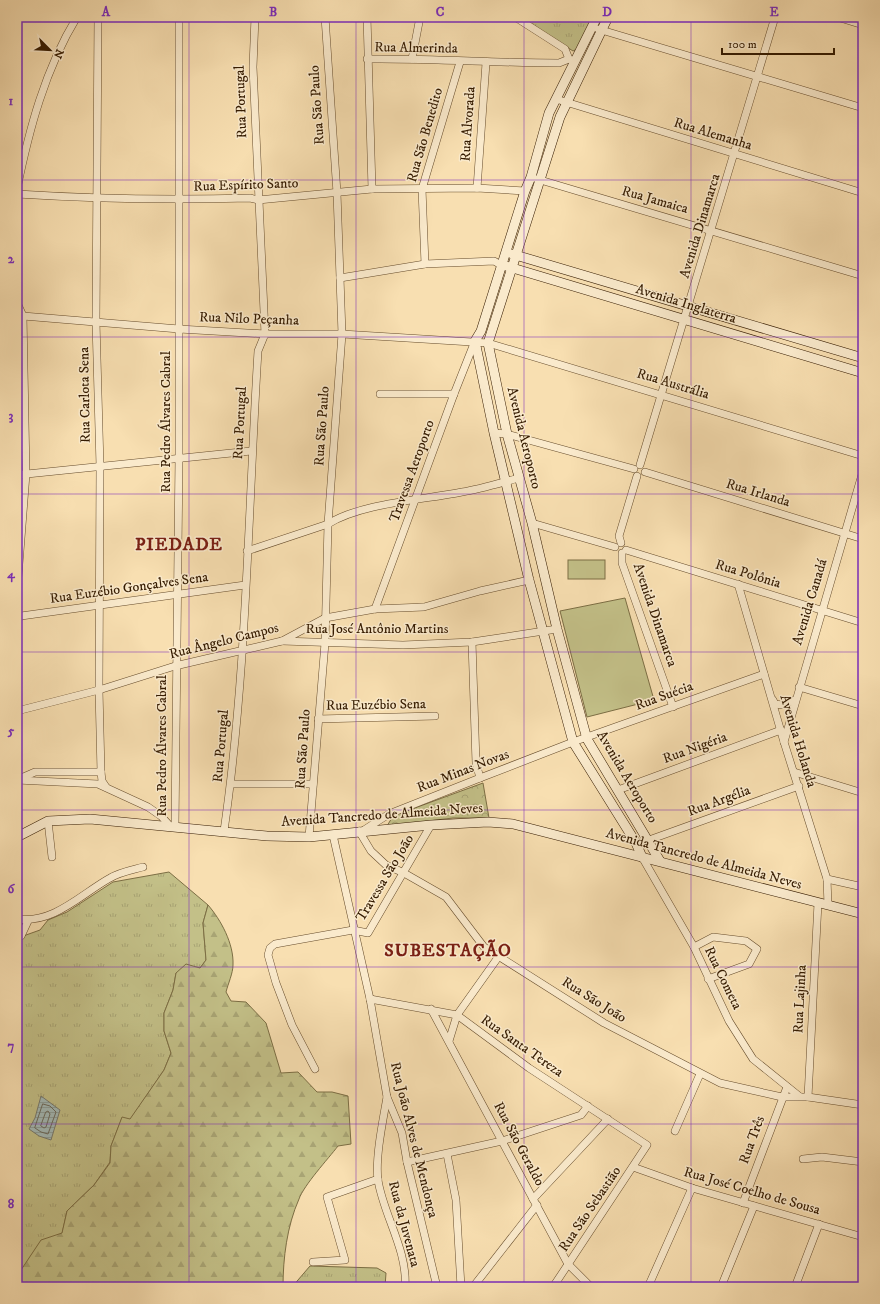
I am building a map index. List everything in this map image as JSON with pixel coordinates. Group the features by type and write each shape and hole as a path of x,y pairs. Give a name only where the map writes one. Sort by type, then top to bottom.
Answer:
{"street":[{"path":"17,189 25,149 47,81 59,48 77,17"},
{"name":"Rua Carlota Sena","path":"98,17 96,322 100,466 99,690 101,772"},
{"name":"Rua Pedro Álvares Cabral","path":"173,827 179,458 179,17"},
{"name":"Rua Portugal","path":"224,831 231,784 243,651 251,452 258,351 265,334 252,49 255,17"},
{"name":"Rua São Paulo","path":"309,837 325,643 328,524 342,334 337,193 325,17"},
{"path":"367,17 367,59"},
{"path":"412,59 420,17"},
{"path":"515,17 565,49 572,60"},
{"path":"475,341 481,331 498,263 506,252 525,191 531,177 549,113 572,60 597,17"},
{"name":"Avenida Aeroporto","path":"608,17 560,117 488,343 507,434 532,523 557,629 586,739 649,840 660,861"},
{"name":"Avenida Dinamarca","path":"618,545 619,536 637,470 663,394 775,17"},
{"path":"837,17 863,25"},
{"path":"592,27 863,108"},
{"name":"Rua Almerinda","path":"372,190 367,59 412,59 486,63 559,62 572,60"},
{"name":"Rua São Benedito","path":"425,264 422,189 460,62"},
{"name":"Rua Alvorada","path":"477,188 486,63"},
{"name":"Rua Alemanha","path":"556,99 863,193"},
{"name":"Rua Jamaica","path":"531,177 863,276"},
{"name":"Rua Espírito Santo","path":"17,194 98,199 178,200 250,198 258,200 372,190 477,188 525,191"},
{"name":"Avenida Inglaterra","path":"506,252 863,358"},
{"path":"340,278 425,264 498,263"},
{"name":"Avenida Inglaterra","path":"498,263 685,318 863,373"},
{"path":"17,286 17,305 23,316 26,474 17,590"},
{"name":"Rua Nilo Peçanha","path":"23,316 179,330 265,334 342,334 475,341"},
{"name":"Avenida Aeroporto","path":"475,341 494,433 529,580 573,742 636,843 642,857"},
{"name":"Rua Austrália","path":"475,341 488,343 663,394 863,456"},
{"name":"Travessa Aeroporto","path":"375,609 475,341"},
{"path":"380,394 454,394"},
{"path":"494,433 507,434 637,470"},
{"path":"17,475 251,452"},
{"name":"Rua Irlanda","path":"637,470 642,476 645,472 863,539"},
{"name":"Avenida Canadá","path":"784,742 863,471"},
{"path":"247,551 328,524 338,518 416,499 462,492 519,478"},
{"path":"532,523 626,547 624,552"},
{"name":"Avenida Dinamarca","path":"624,552 622,563 673,707"},
{"name":"Rua Polônia","path":"624,552 738,584 863,623"},
{"name":"Rua Ângelo Campos","path":"17,711 99,690 175,666 282,641 325,618 375,609 424,606 529,580"},
{"name":"Avenida Holanda","path":"738,584 773,700 780,730 827,878 828,905"},
{"name":"Rua Euzébio Gonçalves Sena","path":"17,620 20,616 176,596 245,585"},
{"name":"Rua José Antônio Martins","path":"282,641 403,646 472,642 557,629"},
{"path":"472,642 476,763 480,778"},
{"name":"Rua Suécia","path":"573,742 586,739 764,674"},
{"path":"799,687 863,706"},
{"path":"773,700 775,704 782,705 795,700"},
{"name":"Rua Euzébio Sena","path":"318,719 435,716"},
{"name":"Rua Nigéria","path":"618,790 780,730"},
{"name":"Rua Minas Novas","path":"362,831 389,814 573,742"},
{"path":"17,780 35,772 101,772"},
{"path":"101,772 102,781 106,787"},
{"path":"98,784 101,772"},
{"path":"794,772 863,793"},
{"path":"17,780 98,784 148,807 173,827"},
{"path":"231,784 313,784"},
{"name":"Rua Argélia","path":"636,843 649,840 799,786"},
{"name":"Avenida Tancredo de Almeida Neves","path":"17,837 48,821 90,819 267,836 309,837 431,824 488,822 513,824 863,914"},
{"path":"48,821 52,857"},
{"name":"Travessa São João","path":"353,930 368,933 431,824"},
{"name":"Rua São João","path":"362,831 371,851 386,865 404,873 446,897 484,947 604,1023 720,1083 782,1097 799,1096 863,1105"},
{"name":"Rua João Alves de Mendonça","path":"333,835 353,930 370,999 387,1097 402,1133 407,1162 437,1287"},
{"name":"Rua Cometa","path":"642,857 694,947 729,1021 753,1059 799,1096"},
{"path":"17,919 28,921 64,908 110,877 142,867"},
{"path":"827,878 863,887"},
{"name":"Rua Lajinha","path":"808,1097 818,903"},
{"path":"17,938 21,936 28,921"},
{"path":"315,1069 292,1025 276,984 268,952 275,944 353,930"},
{"path":"694,947 713,937 746,941 757,949 749,964 708,979"},
{"path":"449,1041 457,1015 499,956"},
{"name":"Rua Santa Tereza","path":"370,999 457,1015 529,1068 648,1145"},
{"name":"Rua São Geraldo","path":"431,1009 568,1264 591,1287"},
{"path":"675,1130 700,1074"},
{"name":"Rua Três","path":"743,1203 787,1087"},
{"name":"Rua da Juvenata","path":"387,1097 380,1139 378,1180 404,1264 405,1287"},
{"path":"407,1162 502,1141 582,1115 588,1106"},
{"path":"473,1287 535,1202 608,1119"},
{"name":"Rua São Sebastião","path":"553,1287 648,1145"},
{"path":"447,1154 456,1200 461,1287"},
{"path":"803,1159 822,1157 863,1162"},
{"name":"Rua José Coelho de Sousa","path":"634,1167 692,1188 863,1237"},
{"path":"313,1262 345,1260 327,1196 378,1180"},
{"path":"648,1287 692,1188"},
{"path":"721,1287 754,1206"},
{"path":"795,1287 819,1224"}],"green space":[{"path":"520,17 593,17 577,49 573,51"},
{"path":"568,560 605,560 605,579 568,579"},
{"path":"625,598 654,700 587,717 560,611"},
{"path":"483,783 489,818 453,818 387,826 393,816"},
{"path":"169,872 208,905 203,923 206,960 200,968 176,973 173,990 164,1013 164,1031 171,1053 164,1070 130,1120 122,1118 111,1146 110,1162 94,1185 67,1211 62,1234 21,1270 17,1283 17,958 20,941 26,935 40,930 48,920 67,912 113,882"},
{"path":"208,905 218,918 226,933 233,957 233,968 226,992 231,1001 246,1002 266,1023 281,1073 298,1072 317,1092 332,1092 348,1096 351,1144 338,1146 302,1193 291,1220 285,1254 283,1287 17,1287 21,1270 41,1240 62,1233 67,1211 94,1185 110,1163 111,1146 122,1117 130,1119 164,1070 171,1053 164,1031 164,1013 173,990 176,973 186,964 200,968 206,960 203,923"},
{"path":"310,1266 377,1268 386,1273 385,1287 292,1287"}],"water":[{"path":"41,1096 60,1110 51,1140 39,1136 29,1129 35,1118"}],"district":[{"name":"PIEDADE","path":"179,545"},
{"name":"SUBESTAÇÃO","path":"448,951"}]}
